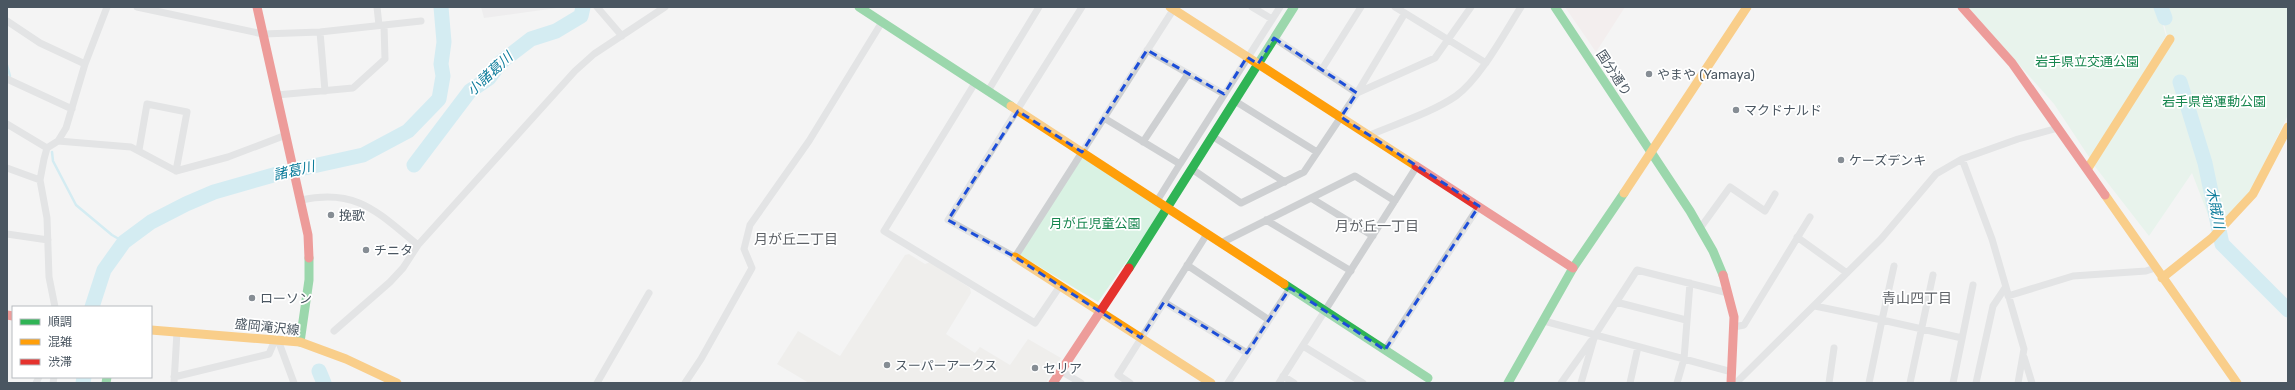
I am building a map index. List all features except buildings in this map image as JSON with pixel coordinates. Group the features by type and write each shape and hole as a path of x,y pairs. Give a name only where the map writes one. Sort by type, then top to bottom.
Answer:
{"street":[{"path":"55,306 49,277 47,218 40,180 47,148 58,141 66,128 86,64 107,7"},
{"path":"137,7 263,34 320,32 421,21"},
{"path":"257,7 300,197 310,255 307,301 300,342"},
{"path":"277,95 353,88 385,59 382,25 377,7"},
{"path":"597,7 622,36"},
{"path":"334,331 390,282 403,268 418,245 575,71 664,7"},
{"path":"859,7 1385,350 1426,380"},
{"path":"988,91 1039,7"},
{"path":"1082,7 1018,111 948,220 1015,257 1211,383"},
{"path":"1252,7 1272,19"},
{"path":"1157,201 1280,7"},
{"path":"1053,383 1101,312 1294,7"},
{"path":"1322,69 1361,7"},
{"path":"1395,7 1486,63"},
{"path":"1357,93 1435,58 1446,39 1471,7"},
{"path":"1370,135 1440,105 1458,95 1486,63 1521,7"},
{"name":"国分通り","path":"1555,7 1651,154 1701,227 1714,250 1728,293 1734,318 1731,383"},
{"path":"1509,383 1573,268 1651,154 1746,7"},
{"path":"1962,7 2012,63 2088,168 2155,268 2237,383"},
{"path":"1015,257 1147,50 1172,8 1573,268"},
{"path":"1192,169 1240,203 1304,172 1357,93 1405,13"},
{"path":"7,21 40,42 86,64"},
{"path":"685,383 701,359 752,268 744,249 750,225 809,141 882,22"},
{"path":"320,32 324,91"},
{"path":"1274,38 1357,93"},
{"path":"2088,168 2170,39"},
{"path":"1147,50 1224,94"},
{"path":"1143,142 1188,74"},
{"path":"7,79 72,109"},
{"path":"975,83 884,231 1035,323 1060,286"},
{"path":"1234,101 1317,152"},
{"path":"139,150 147,104 187,112 176,171"},
{"path":"1104,118 1180,164"},
{"path":"7,124 47,148"},
{"path":"2162,278 2212,238 2253,194 2288,127"},
{"path":"1736,383 1881,239 1936,174 1962,159 2018,139 2058,128"},
{"path":"58,141 131,147 176,171 228,157 286,136"},
{"path":"1212,136 1285,182"},
{"path":"1962,159 1992,239 2032,383"},
{"path":"1279,383 1417,166"},
{"path":"7,168 40,180"},
{"path":"1221,243 1355,176 1395,201"},
{"path":"1701,227 1730,187 1764,211 1775,194"},
{"path":"300,197 320,196 351,199 366,205 418,245"},
{"path":"1311,198 1373,236"},
{"path":"1385,350 1479,206"},
{"path":"1734,327 1744,325 1810,217"},
{"path":"1266,220 1350,271"},
{"path":"7,234 48,240"},
{"path":"1130,383 1118,375 1207,234"},
{"path":"1797,237 1847,273"},
{"path":"1187,265 1269,320"},
{"path":"1869,383 1894,266"},
{"path":"2008,296 2070,276 2146,271 2155,268"},
{"path":"1561,383 1595,335 1637,270 1728,293"},
{"path":"1910,383 1933,275"},
{"path":"1677,383 1684,359 1690,283"},
{"path":"1953,383 1973,285"},
{"path":"1228,383 1290,288"},
{"path":"1976,383 1993,306 2005,288"},
{"path":"597,383 649,293"},
{"path":"1164,302 1247,353"},
{"path":"1616,302 1686,320"},
{"path":"1815,306 1962,338"},
{"path":"1544,321 1732,372"},
{"name":"盛岡滝沢線","path":"152,330 300,342 346,359 397,383"},
{"path":"177,332 174,380 269,354 276,340"},
{"path":"1581,383 1595,335"},
{"path":"276,340 294,383"},
{"path":"1303,346 1363,383"},
{"path":"1630,383 1638,347"},
{"path":"1829,383 1834,348"},
{"path":"2018,383 2024,355"},
{"path":"1061,371 1081,383"},
{"path":"1283,376 1294,383"}],"highlighted area":[{"path":"1274,38 1357,93 1341,117 1479,206 1385,350 1290,288 1247,353 1164,302 1141,338 1015,257 948,220 1018,111 1082,152 1147,50 1224,94 1247,57 1258,64"}],"shaded area":[{"path":"481,7 564,7 484,18"},
{"path":"1565,7 1625,7 1596,52"},
{"path":"909,254 925,264 930,262 970,288 971,293 946,334 975,353 980,347 1010,365 1028,339 1061,358 1046,383 809,383 777,364 798,331 840,356 905,255"}],"green space":[{"name":"岩手県立交通公園","path":"1968,7 2158,7 2166,36 2091,160 2054,104"},
{"name":"岩手県営運動公園","path":"2160,7 2288,7 2288,115 2250,192 2215,233 2192,173 2149,236 2093,164 2167,36"},
{"name":"月が丘児童公園","path":"1080,156 1163,209 1098,302 1020,255"}],"waterway":[{"name":"諸葛川","path":"92,306 104,270 124,242 151,222 186,204 214,192 277,174 363,155 408,131 439,99 443,76 441,64 444,42 441,7"},
{"name":"小諸葛川","path":"414,165 470,91 489,78 501,62 531,39 556,31 581,16 583,7"},
{"name":"木賊川","path":"2161,7 2165,18"},
{"path":"7,65 10,76"},
{"name":"木賊川","path":"2180,82 2205,163 2222,244 2288,310"},
{"path":"52,152 53,161 76,205 112,235 124,242"},
{"name":"小諸葛川","path":"319,371 324,383"},
{"name":"諸葛川","path":"83,383 84,378"}],"traffic: fast":[{"path":"859,7 1011,106"},
{"path":"1129,268 1294,7"},
{"path":"1555,7 1690,211 1713,251 1723,275"},
{"path":"1508,383 1573,268 1624,193"},
{"path":"300,342 309,280 309,258"},
{"path":"1284,284 1428,378"},
{"path":"106,383 107,378"}],"traffic: slow":[{"path":"1170,7 1416,166"},
{"path":"1624,193 1747,7"},
{"path":"2088,168 2170,39"},
{"path":"1011,106 1284,284"},
{"path":"2162,278 2212,238 2253,194 2288,127"},
{"path":"2105,195 2237,383"},
{"path":"1015,257 1211,383"},
{"path":"152,330 300,342 346,359 397,383"}],"traffic: jam":[{"path":"257,7 308,235 309,258"},
{"path":"1962,7 2012,63 2105,195"},
{"path":"1416,166 1573,268"},
{"path":"1053,383 1129,268"},
{"path":"1723,275 1734,317 1731,383"},
{"path":"7,315 12,316"}],"place":[{"name":"やまや (Yamaya)","path":"1649,74"},
{"name":"マクドナルド","path":"1736,110"},
{"name":"ケーズデンキ","path":"1841,160"},
{"name":"挽歌","path":"331,215"},
{"name":"チニタ","path":"366,250"},
{"name":"ローソン","path":"252,298"},
{"name":"スーパーアークス","path":"887,365"},
{"name":"セリア","path":"1035,368"}],"district":[{"name":"月が丘一丁目","path":"1377,226"},
{"name":"月が丘二丁目","path":"796,239"},
{"name":"青山四丁目","path":"1917,298"}]}
